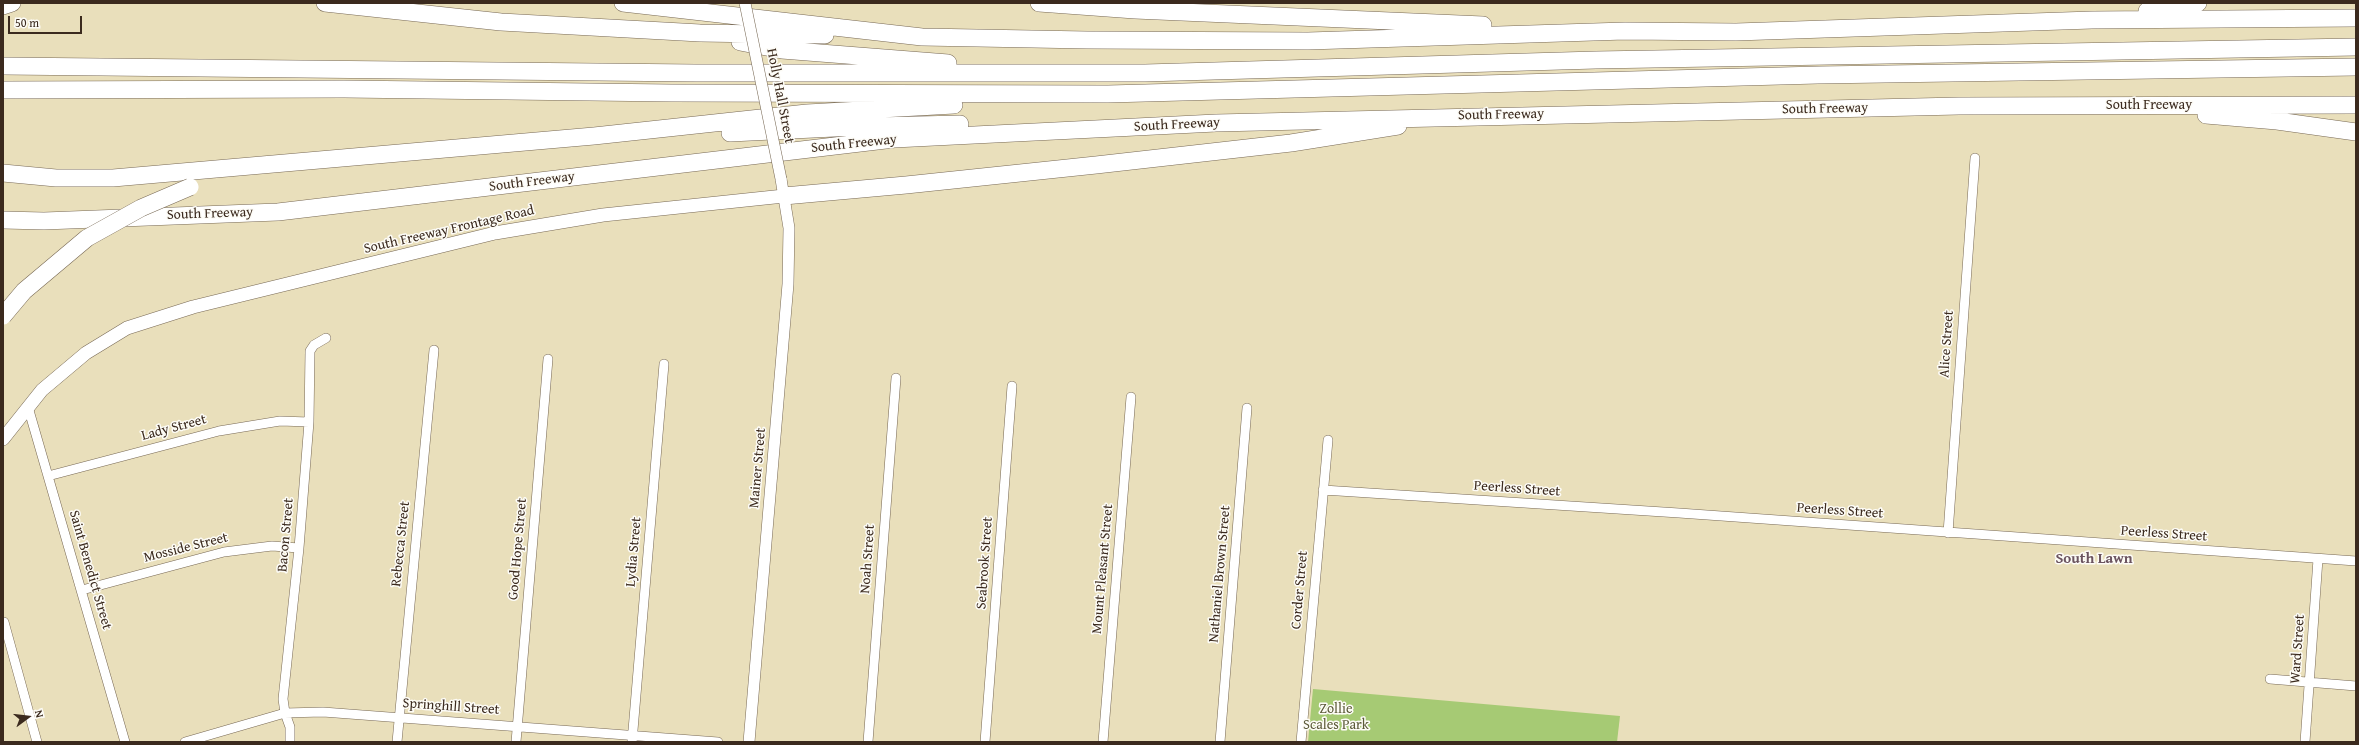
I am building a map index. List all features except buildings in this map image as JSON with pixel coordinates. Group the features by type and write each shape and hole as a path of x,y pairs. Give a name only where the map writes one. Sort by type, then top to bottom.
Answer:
{"highway":[{"path":"3,6 12,3"},
{"path":"325,3 501,22 700,33 1308,41 1625,31"},
{"path":"623,3 922,37"},
{"path":"1039,3 1136,10 1625,31 1736,32 2092,20 2356,18"},
{"path":"2092,20 2198,3"},
{"path":"700,33 782,50 819,54 981,66 1114,65 1145,73"},
{"path":"3,66 696,73 1145,73 1604,60 2356,46"},
{"path":"3,90 352,89 999,95 1108,94 1818,75 2318,67 2356,68"},
{"path":"3,173 80,179 114,178 187,180 235,168 594,136 807,113 955,105 999,95"},
{"name":"South Freeway","path":"3,220 44,221 278,212 894,139 1122,127 1301,120 1959,106 2356,105"},
{"path":"2094,106 2277,121 2356,132"},
{"path":"783,188 906,186 1291,143 1467,116"},
{"path":"594,136 988,124 1122,127"},
{"path":"3,316 24,291 88,238 187,180"}],"main road":[{"name":"South Freeway Frontage Road","path":"3,439 28,407 60,373 86,353 127,328 193,307 495,233 783,188"}],"street":[{"name":"Holly Hall Street","path":"746,3 783,188"},
{"name":"Alice Street","path":"1948,533 1975,158"},
{"name":"Mainer Street","path":"749,742 788,284 789,228 783,188"},
{"name":"Bacon Street","path":"290,742 290,727 285,714 283,698 300,548 310,422 310,351 314,345 326,338"},
{"name":"Rebecca Street","path":"396,742 434,350"},
{"name":"Good Hope Street","path":"516,742 548,359"},
{"name":"Lydia Street","path":"632,739 664,364"},
{"name":"Noah Street","path":"868,742 896,378"},
{"name":"Seabrook Street","path":"985,742 1012,386"},
{"name":"Mount Pleasant Street","path":"1103,742 1131,397"},
{"name":"Saint Benedict Street","path":"28,407 125,742"},
{"name":"Nathaniel Brown Street","path":"1220,742 1247,408"},
{"name":"Lady Street","path":"48,476 227,429 280,421 310,422"},
{"name":"Corder Street","path":"1300,742 1328,440"},
{"name":"Peerless Street","path":"1323,490 2356,562"},
{"name":"Mosside Street","path":"82,590 224,552 272,546 300,548"},
{"name":"Ward Street","path":"2305,742 2318,559"},
{"path":"4,622 37,742"},
{"path":"2270,678 2309,683 2356,686"},
{"name":"Springhill Street","path":"185,742 285,714 324,712 517,726 632,739 718,742"}],"green space":[{"name":"Zollie Scales Park","path":"1313,689 1620,716 1617,742 1308,742"}],"district":[{"name":"South Lawn","path":"2094,559"}]}
